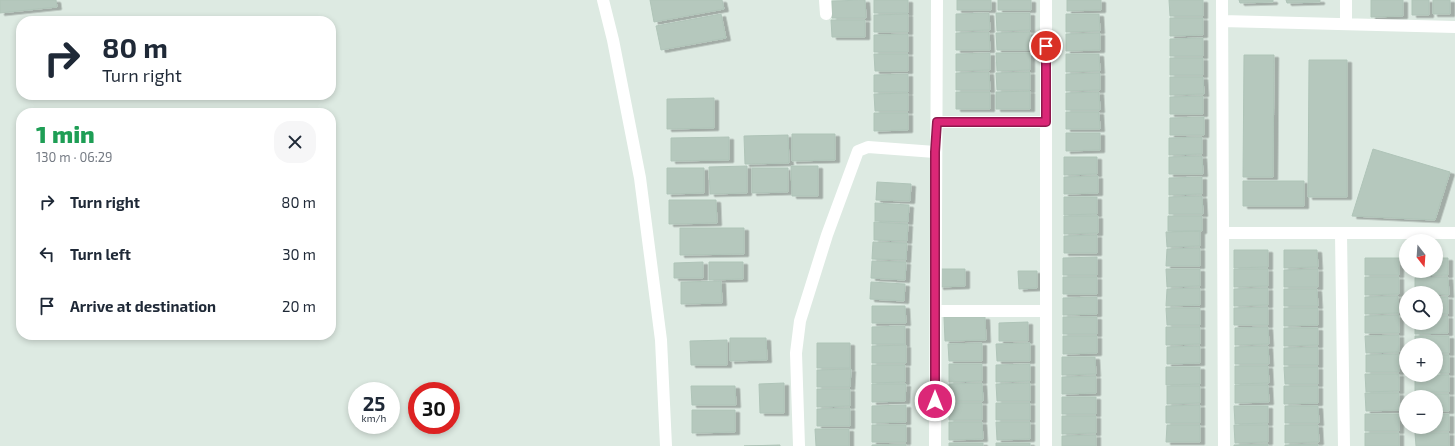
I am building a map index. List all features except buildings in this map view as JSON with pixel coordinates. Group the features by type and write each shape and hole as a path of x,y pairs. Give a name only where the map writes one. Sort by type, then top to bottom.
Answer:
{"street":[{"path":"603,0 613,40 640,178 660,340 666,446"},
{"path":"825,0 826,14"},
{"path":"935,446 935,152 937,122 937,0"},
{"path":"1046,0 1046,446"},
{"path":"1222,0 1224,446"},
{"path":"1346,0 1346,24"},
{"path":"1222,21 1455,27"},
{"path":"937,122 1046,122"},
{"path":"799,446 796,354 800,321 827,235 858,150 868,147 935,152"},
{"path":"1222,233 1455,233"},
{"path":"1341,234 1344,446"},
{"path":"936,311 1046,311"}],"route":[{"path":"935,401 935,152 937,122 1046,122 1046,46"}]}
